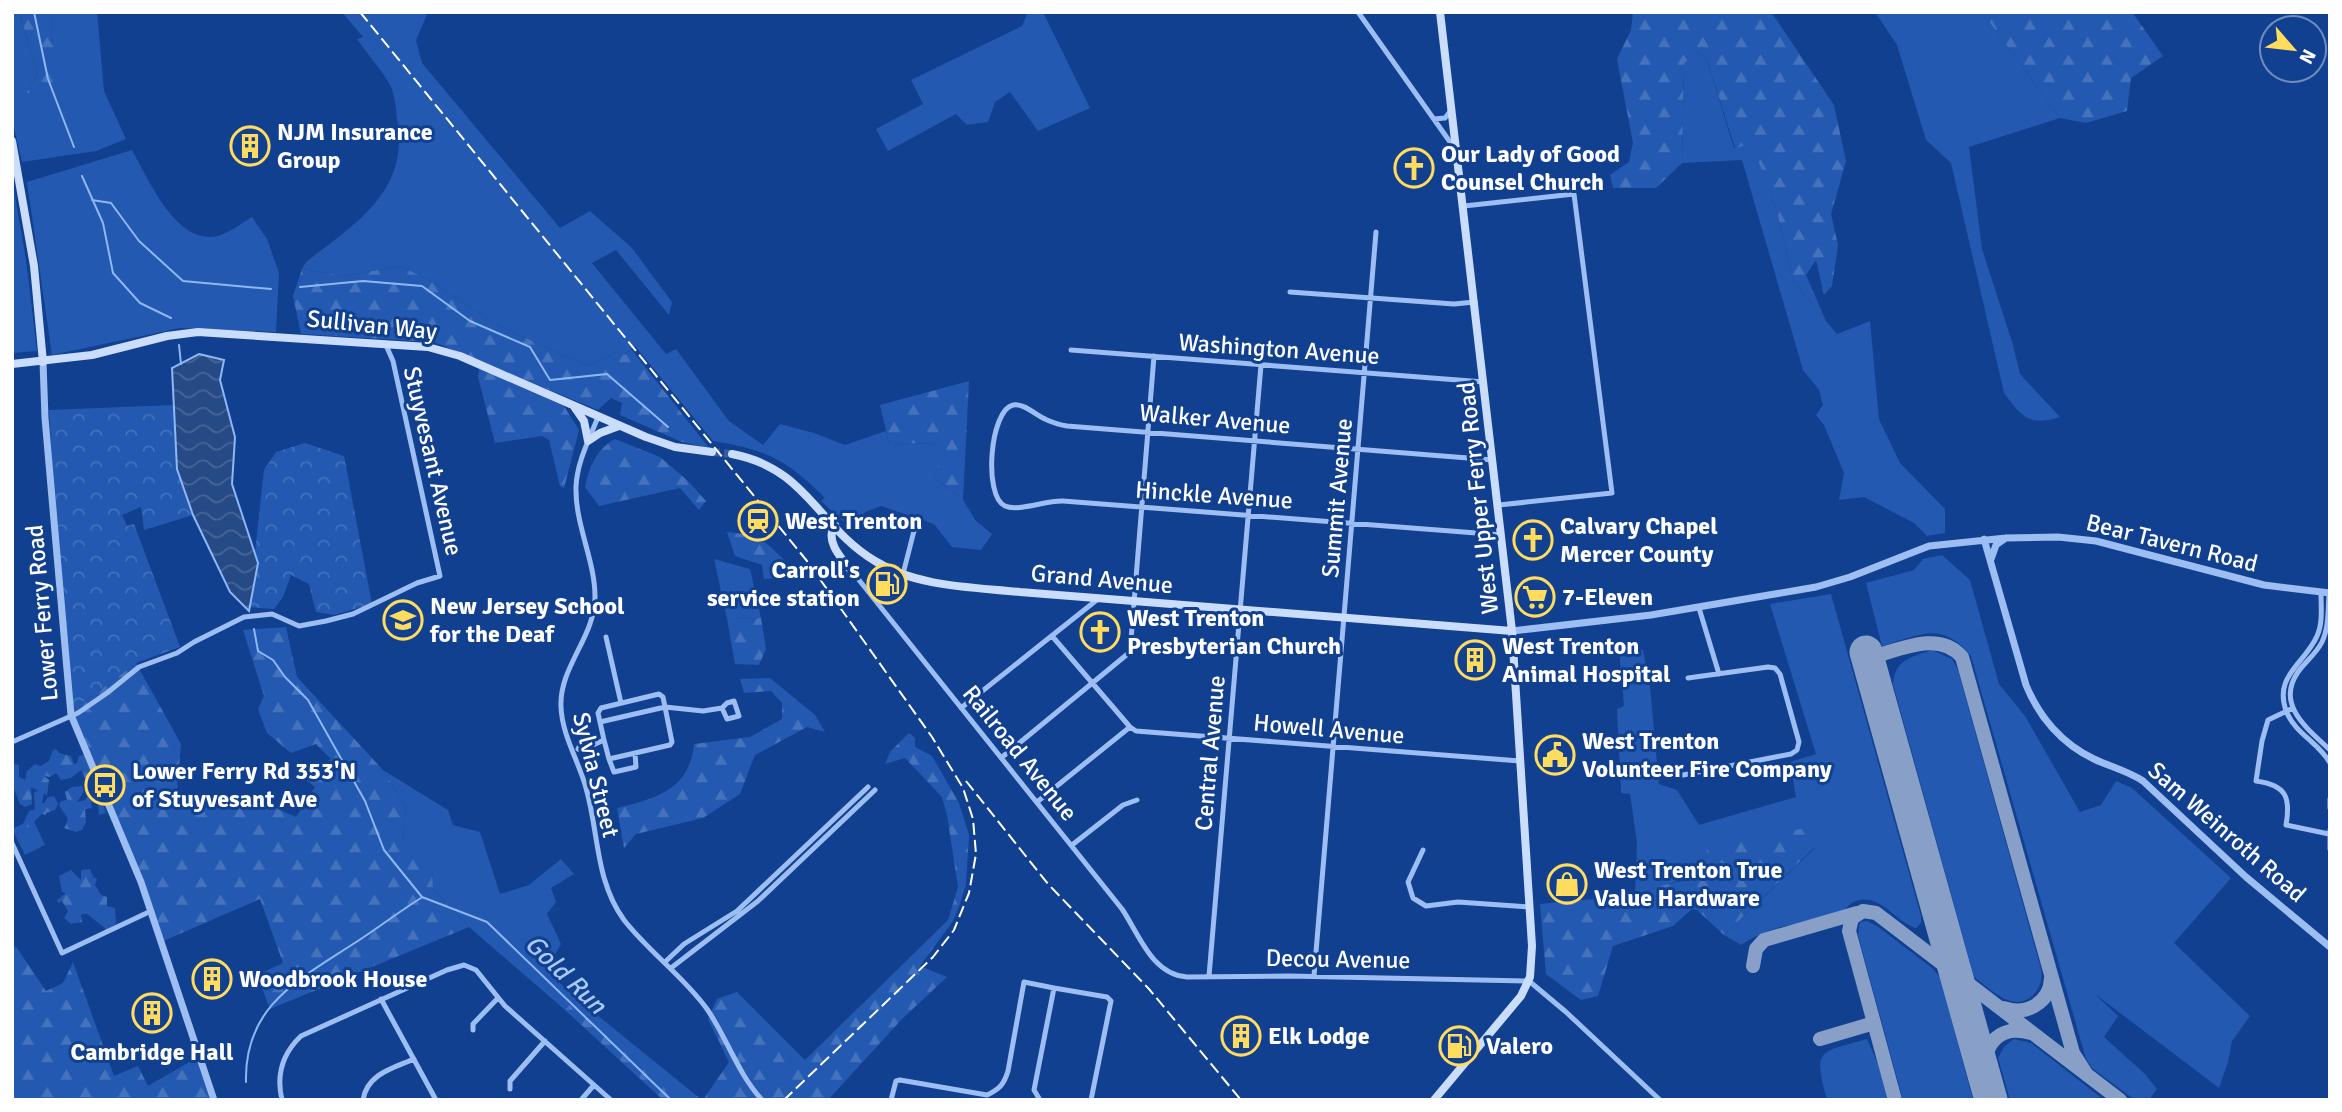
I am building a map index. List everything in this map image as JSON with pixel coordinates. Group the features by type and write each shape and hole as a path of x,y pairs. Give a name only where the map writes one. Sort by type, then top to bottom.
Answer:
{"main road":[{"name":"West Upper Ferry Road","path":"1440,12 1512,631 1530,907 1529,981"},
{"name":"Lower Ferry Road","path":"12,141 34,266 43,362"},
{"name":"Sullivan Way","path":"12,364 92,355 167,336 198,332 428,347 460,356 662,443 712,452"},
{"path":"573,406 584,421 588,441 619,426"},
{"name":"Grand Avenue","path":"732,454 762,462 783,474 872,560 903,574 974,587 1098,599 1512,631"},
{"path":"835,526 831,531 831,538 855,575"},
{"path":"1434,1100 1521,996 1529,981"}],"street":[{"path":"1357,12 1457,152"},
{"path":"1434,119 1444,118 1452,109"},
{"path":"1440,128 1453,119"},
{"path":"1464,206 1574,194 1612,492 1499,505"},
{"name":"Summit Avenue","path":"1314,976 1376,232"},
{"path":"1290,292 1454,304 1475,302"},
{"name":"Stuyvesant Avenue","path":"12,742 78,713 139,667 177,653 244,617 272,614 299,626 326,621 353,614 417,583 440,576 393,361 385,343"},
{"name":"Washington Avenue","path":"1071,350 1485,382"},
{"path":"1001,758 1130,652 1154,356"},
{"name":"Lower Ferry Road","path":"43,362 46,430 71,715 151,911 214,1100"},
{"name":"Central Avenue","path":"1209,976 1261,365"},
{"name":"Walker Avenue","path":"992,472 998,424 1003,411 1011,406 1024,407 1058,424 1493,460"},
{"name":"Sylvia Street","path":"598,417 579,464 576,498 593,576 594,609 589,631 565,681 561,697 564,723 576,750 587,790 600,865 610,895 632,929 693,991 714,1020 750,1088 762,1100"},
{"name":"Hinckle Avenue","path":"992,472 995,496 1006,506 1016,507 1058,500 1502,536"},
{"path":"903,574 916,523"},
{"name":"Bear Tavern Road","path":"1512,631 1699,608 1816,587 1850,577 1929,546 1984,539 2058,537 2096,541 2264,585 2327,593"},
{"path":"1991,563 1994,549 2006,538"},
{"name":"Sam Weinroth Road","path":"1984,539 2026,684 2034,702 2050,725 2085,754 2143,781 2246,877 2330,947"},
{"name":"Railroad Avenue","path":"855,575 1122,909 1153,958"},
{"path":"2327,593 2326,632 2319,648 2294,678 2291,691 2292,708 2300,722 2330,750"},
{"path":"2327,593 2319,630 2312,646 2288,676 2284,690 2286,711 2296,727 2330,763"},
{"path":"961,708 1098,599"},
{"path":"1699,608 1719,674"},
{"path":"1037,802 1129,727 1052,636"},
{"path":"606,637 621,703"},
{"path":"1683,775 1791,754 1797,750 1799,740 1780,674 1775,668 1688,678"},
{"path":"609,759 672,744 663,697 659,694 601,708 598,713 609,759 614,772 636,767 635,753"},
{"path":"600,722 673,706 697,712 722,708"},
{"path":"2292,708 2268,720 2256,781 2272,783 2284,793 2289,806 2286,825 2329,832 2330,849"},
{"name":"Howell Avenue","path":"1129,727 1136,731 1520,761"},
{"path":"576,750 580,745 604,740"},
{"path":"665,962 684,944 737,911 868,788"},
{"path":"671,968 758,901 875,790"},
{"path":"2330,799 2330,808"},
{"path":"1072,845 1123,805 1137,800"},
{"path":"12,843 62,953 151,911"},
{"path":"1423,850 1408,882 1413,898 1421,905 1431,907 1458,902 1530,907"},
{"name":"Decou Avenue","path":"1153,958 1162,969 1174,975 1529,981"},
{"path":"282,1100 279,1074 285,1057 294,1043 308,1031 459,966 473,967 481,974 498,999 611,1100"},
{"path":"1529,981 1660,1100"},
{"path":"891,1100 896,1081 900,1080 987,1095 999,1089 1005,1082 1008,1071 1024,982 1107,997 1111,1001 1091,1100"},
{"path":"1040,1100 1034,1090 1054,988"},
{"path":"381,999 436,1100"},
{"path":"473,1030 473,1024 498,999"},
{"path":"510,1089 510,1081 545,1041"},
{"path":"363,1100 366,1088 373,1079 414,1059"},
{"path":"582,1100 594,1085"}],"green space":[{"path":"12,12 19,12 38,73 26,93 57,90 51,26 53,12 97,12 104,91 126,139 96,151 22,162 12,120"},
{"path":"19,12 53,12 51,26 58,91 26,93 38,73"},
{"path":"342,12 428,12 416,40 422,63 560,228 590,211 632,248 672,302 669,315 616,250 592,263 666,354 676,349 729,421 763,445 780,424 845,445 886,431 889,443 944,444 935,478 963,500 976,521 992,534 981,550 952,547 934,524 881,506 865,512 854,531 821,501 825,498 787,465 748,448 713,441 635,346 623,355 620,351 588,366 495,324 434,283 401,266 343,276 302,269 306,262 360,219 375,203 387,186 395,166 399,144 396,107 391,87 357,39 363,37"},
{"path":"1028,12 1043,12 1090,108 1038,131 1010,92 995,102 988,122 967,125 956,114 888,151 876,129 923,104 911,80 1022,26"},
{"path":"1633,12 1771,12 1834,105 1846,161 1831,214 1838,245 1832,286 1824,295 1816,260 1806,275 1826,321 1794,283 1777,212 1752,144 1735,148 1706,57 1696,52 1684,64 1682,163 1656,188 1613,188 1610,175 1629,162 1633,143 1617,59 1631,30"},
{"path":"1875,12 1982,12 2060,118 1969,147 1982,249 2020,374 2060,417 2041,421 2027,418 2004,393 1951,163 1926,140 1897,45"},
{"path":"1982,12 2132,12 2163,56 2131,78 2127,111 2086,123 2060,118"},
{"path":"1696,52 1706,57 1734,148 1752,143 1777,212 1794,283 1837,334 1870,321 1879,419 1900,463 1945,509 1945,533 1927,536 1914,523 1864,497 1839,500 1844,473 1824,425 1816,415 1823,405 1819,390 1803,370 1742,160 1682,163 1684,64"},
{"path":"132,150 165,207 189,231 203,236 218,236 252,217 267,239 279,273 276,332 180,328 52,355 27,182"},
{"path":"12,179 26,260 37,351 12,353"},
{"path":"401,266 434,283 495,324 588,366 620,351 624,355 631,349 709,448 682,442 620,415 622,403 611,398 598,410 434,342 301,334 293,296 302,269 343,276"},
{"path":"479,368 564,406 579,430 564,488 560,486 549,440 542,436 495,443 478,377"},
{"path":"969,381 963,500 935,478 943,444 889,443 880,405"},
{"path":"174,405 177,469 193,515 144,530 141,507 122,515 127,526 134,524 180,647 136,663 72,710 62,636 49,410"},
{"path":"615,439 660,457 706,501 699,510 680,488 599,506 585,487 599,453"},
{"path":"305,443 344,456 372,604 334,615 316,612 309,584 291,575 283,597 274,609 249,607 264,470 276,452"},
{"path":"727,532 748,535 769,545 790,566 782,578 764,579 762,565 735,556"},
{"path":"1942,555 1970,580 1999,684 2025,716 2080,812 2101,805 2116,781 2132,788 2231,878 2174,943 2250,1016 2232,1041 2219,1088 2095,994 2118,1016 2104,1037 2145,1074 2157,1089 2149,1100 2135,1100 2092,1068 2086,1059 1971,656 1960,645 1940,634 1919,635 1882,646 1866,583 1914,570 1923,559"},
{"path":"714,559 750,569 761,618 727,619"},
{"path":"1831,594 1921,923 1916,928 1876,902 1859,900 1834,917 1785,926 1741,945 1724,935 1815,848 1667,884 1635,895 1637,842 1630,794 1621,793 1617,709 1624,706 1619,648 1643,650 1650,687 1659,784 1677,790 1699,825 1796,797 1790,762 1816,754 1770,604"},
{"path":"761,618 766,649 759,665 735,664 727,619"},
{"path":"286,627 297,677 383,770 406,808 403,839 432,868 433,889 469,927 270,1009 257,975 283,963 260,899 161,942 72,710 136,663 181,744 176,802 243,806 246,794 296,817 315,787 302,777 331,759 316,744 291,753 267,733 258,709 264,696 243,630"},
{"path":"1932,650 1952,659 1958,670 2041,969 2042,976 2035,993 2018,1002 2002,998 1974,977 1893,684 1901,664 1911,657"},
{"path":"770,678 815,715 825,732 807,727 755,755 740,794 703,818 636,834 624,848 617,808 645,801 669,790 686,772 694,744 750,737 782,719 782,703 771,691 744,693 740,679"},
{"path":"909,733 915,738 915,747 932,756 959,803 969,835 966,884 960,904 953,921 920,966 947,977 902,1019 828,1100 703,1100 729,1062 708,1019 717,999 737,992 805,1060 948,920 958,887 942,797 905,758 885,764 890,752"},
{"path":"56,749 59,753 71,756 74,764 79,756 87,754 106,813 99,815 98,804 91,802 92,808 85,809 86,822 82,830 76,832 64,828 68,819 59,805 61,801 67,800 65,792 72,787 82,786 84,791 77,802 85,800 93,789 81,770 71,778 61,780 56,773 50,777 44,776 49,780 47,796 44,793 42,803 48,797 54,796 58,804 55,810 46,815 42,814 27,828 23,824 29,811 35,809 34,792 39,791 31,787 32,804 25,807 20,804 12,784 12,764 19,765 19,777 25,780 27,771 35,764 41,766 49,761"},
{"path":"383,770 448,810 453,825 480,832 500,894 529,885 561,859 574,874 551,888 556,902 547,914 561,944 546,970 576,998 565,1010 469,927 433,889 432,868 403,839 406,808"},
{"path":"33,819 45,845 25,855 12,829"},
{"path":"1806,828 1815,847 1724,935 1697,910 1692,909 1673,926 1613,946 1598,996 1581,1000 1546,974 1540,904 1635,895 1667,884 1705,877 1707,845"},
{"path":"90,869 93,877 97,879 95,885 101,895 107,897 107,906 115,908 116,924 107,930 86,913 81,915 82,922 71,924 64,918 68,911 62,901 58,903 57,900 66,893 62,892 59,876 71,870 81,880 81,870"},
{"path":"1867,921 1932,968 1940,977 1973,1100 1903,1100 1858,935 1860,922"},
{"path":"12,945 17,948 46,991 63,983 73,962 114,1076 138,1066 148,1086 198,1057 214,1100 12,1100"},
{"path":"576,998 702,1100 663,1100 565,1010"},
{"path":"1867,1039 1889,1100 1827,1100 1820,1070 1823,1055 1838,1047"},
{"path":"2014,1039 2031,1043 2104,1100 2010,1100 1998,1058 2004,1047"}],"water":[{"path":"199,354 224,360 220,380 235,437 232,484 258,563 249,611 230,592 193,515 177,469 172,368"}],"waterway":[{"path":"34,12 48,79 74,147"},
{"path":"82,176 103,223 113,273 140,303 171,318"},
{"path":"92,200 111,203 139,241 183,281 271,289"},
{"path":"300,287 363,281 422,286 470,321 530,347 550,380 607,374 668,427"},
{"path":"179,345 181,364"},
{"name":"Gold Run","path":"254,629 258,651 273,660 285,677 308,700 365,801 384,850 422,897 487,922 671,1100"},
{"name":"Gold Run","path":"246,1082 248,1056 254,1034 277,999 311,972 421,898"}],"taxiway":[{"path":"1868,658 1930,643 1941,644 1962,657 2073,1053 2087,1075"},
{"path":"1895,1100 1849,931 1852,918 1863,911 1876,913 2120,1100"},
{"path":"1753,966 1756,949 1764,940 1857,913"},
{"path":"2004,1008 2020,1010 2035,1005 2046,994 2051,978"},
{"path":"1820,1039 1874,1023"},
{"path":"1983,1073 1987,1053 1996,1038 2010,1031 2031,1033"}],"runway":[{"path":"1866,652 1991,1100"}],"tunnel":[{"path":"712,452 732,454"}],"railway":[{"path":"360,12 807,561 932,737 963,788 973,819 976,854 969,893 954,930 933,957 784,1100"},
{"path":"966,781 1048,884 1149,989 1241,1100"}],"place":[{"name":"NJM Insurance Group","path":"250,146"},
{"name":"Our Lady of Good Counsel Church","path":"1414,168"},
{"name":"West Trenton","path":"758,521"},
{"name":"Calvary Chapel Mercer County","path":"1533,540"},
{"name":"Carroll's service station","path":"887,584"},
{"name":"7-Eleven","path":"1535,597"},
{"name":"New Jersey School for the Deaf","path":"403,620"},
{"name":"West Trenton Presbyterian Church","path":"1100,632"},
{"name":"West Trenton Animal Hospital","path":"1475,660"},
{"name":"West Trenton Volunteer Fire Company","path":"1555,755"},
{"name":"Lower Ferry Rd 353'N of Stuyvesant Ave","path":"105,785"},
{"name":"West Trenton True Value Hardware","path":"1567,884"},
{"name":"Woodbrook House","path":"212,979"},
{"name":"Cambridge Hall","path":"152,1013"},
{"name":"Elk Lodge","path":"1241,1036"},
{"name":"Valero","path":"1459,1046"}]}
